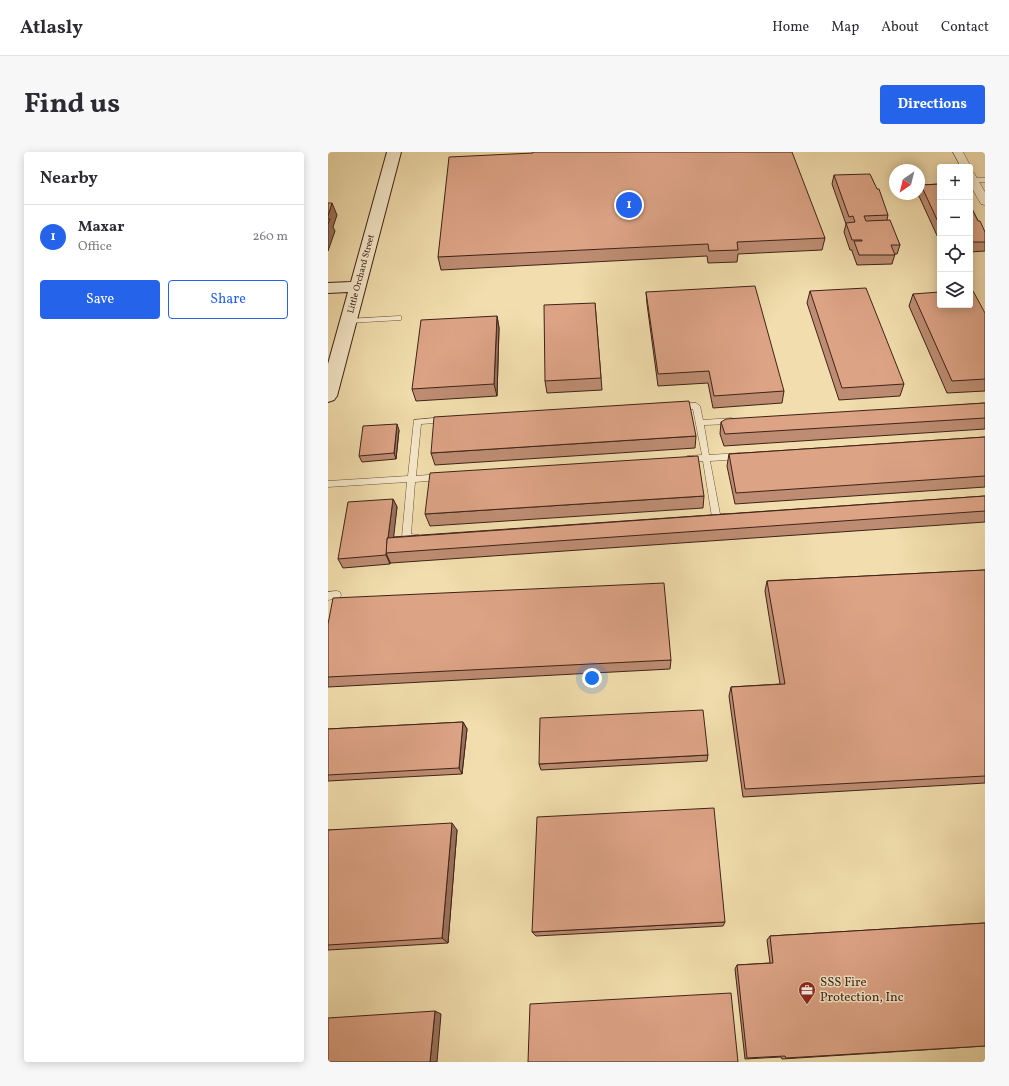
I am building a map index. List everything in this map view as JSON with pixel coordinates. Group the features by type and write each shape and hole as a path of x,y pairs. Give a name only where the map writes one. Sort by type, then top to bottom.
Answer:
{"street":[{"name":"Little Orchard Street","path":"328,396 394,152"},
{"path":"958,152 964,164"},
{"path":"973,181 985,202"},
{"path":"328,288 357,287"}],"lane":[{"path":"973,178 985,180"},
{"path":"348,321 399,318"},
{"path":"672,408 696,406 707,458 712,518 732,516"},
{"path":"422,536 406,538 417,422 457,420"},
{"path":"700,423 740,421"},
{"path":"676,460 746,455"},
{"path":"328,484 450,476"}],"building":[{"path":"533,152 792,152 825,238 737,242 738,250 709,251 708,244 438,257 449,157"},
{"path":"870,174 877,189 879,189 888,215 864,216 866,221 890,220 900,245 891,245 895,255 859,255 854,241 862,240 852,240 846,223 855,222 853,216 849,217 834,175"},
{"path":"937,184 937,220 925,194 925,185"},
{"path":"328,203 332,203 328,216"},
{"path":"973,211 985,232 985,242 973,242"},
{"path":"755,286 784,391 714,396 709,371 658,374 646,292"},
{"path":"866,288 904,384 842,388 810,291"},
{"path":"973,291 985,313 985,379 952,381 913,294 937,292 937,308 973,308"},
{"path":"595,303 601,378 545,381 544,305"},
{"path":"497,316 494,384 412,389 421,320"},
{"path":"689,401 696,436 431,453 434,417"},
{"path":"985,403 985,418 725,434 721,422 726,419"},
{"path":"397,424 394,453 359,456 363,426"},
{"path":"985,437 985,476 736,493 729,454"},
{"path":"698,456 704,496 425,514 430,473"},
{"path":"985,496 985,511 386,553 387,538"},
{"path":"393,499 386,555 338,559 348,502"},
{"path":"985,570 985,776 745,789 731,687 785,684 767,581"},
{"path":"664,583 671,660 328,677 328,624 333,598"},
{"path":"703,710 708,755 539,764 540,718"},
{"path":"463,722 459,768 328,775 328,729"},
{"path":"714,808 725,922 532,932 537,817"},
{"path":"452,823 442,938 328,945 328,830"},
{"path":"985,923 985,1046 786,1058 785,1056 747,1058 737,965 773,963 770,936"},
{"path":"731,993 738,1062 528,1062 530,1004"},
{"path":"435,1011 430,1062 328,1062 328,1018"}],"place":[{"name":"Maxar","path":"629,205"},
{"name":"SSS Fire Protection, Inc","path":"807,1005"}]}
